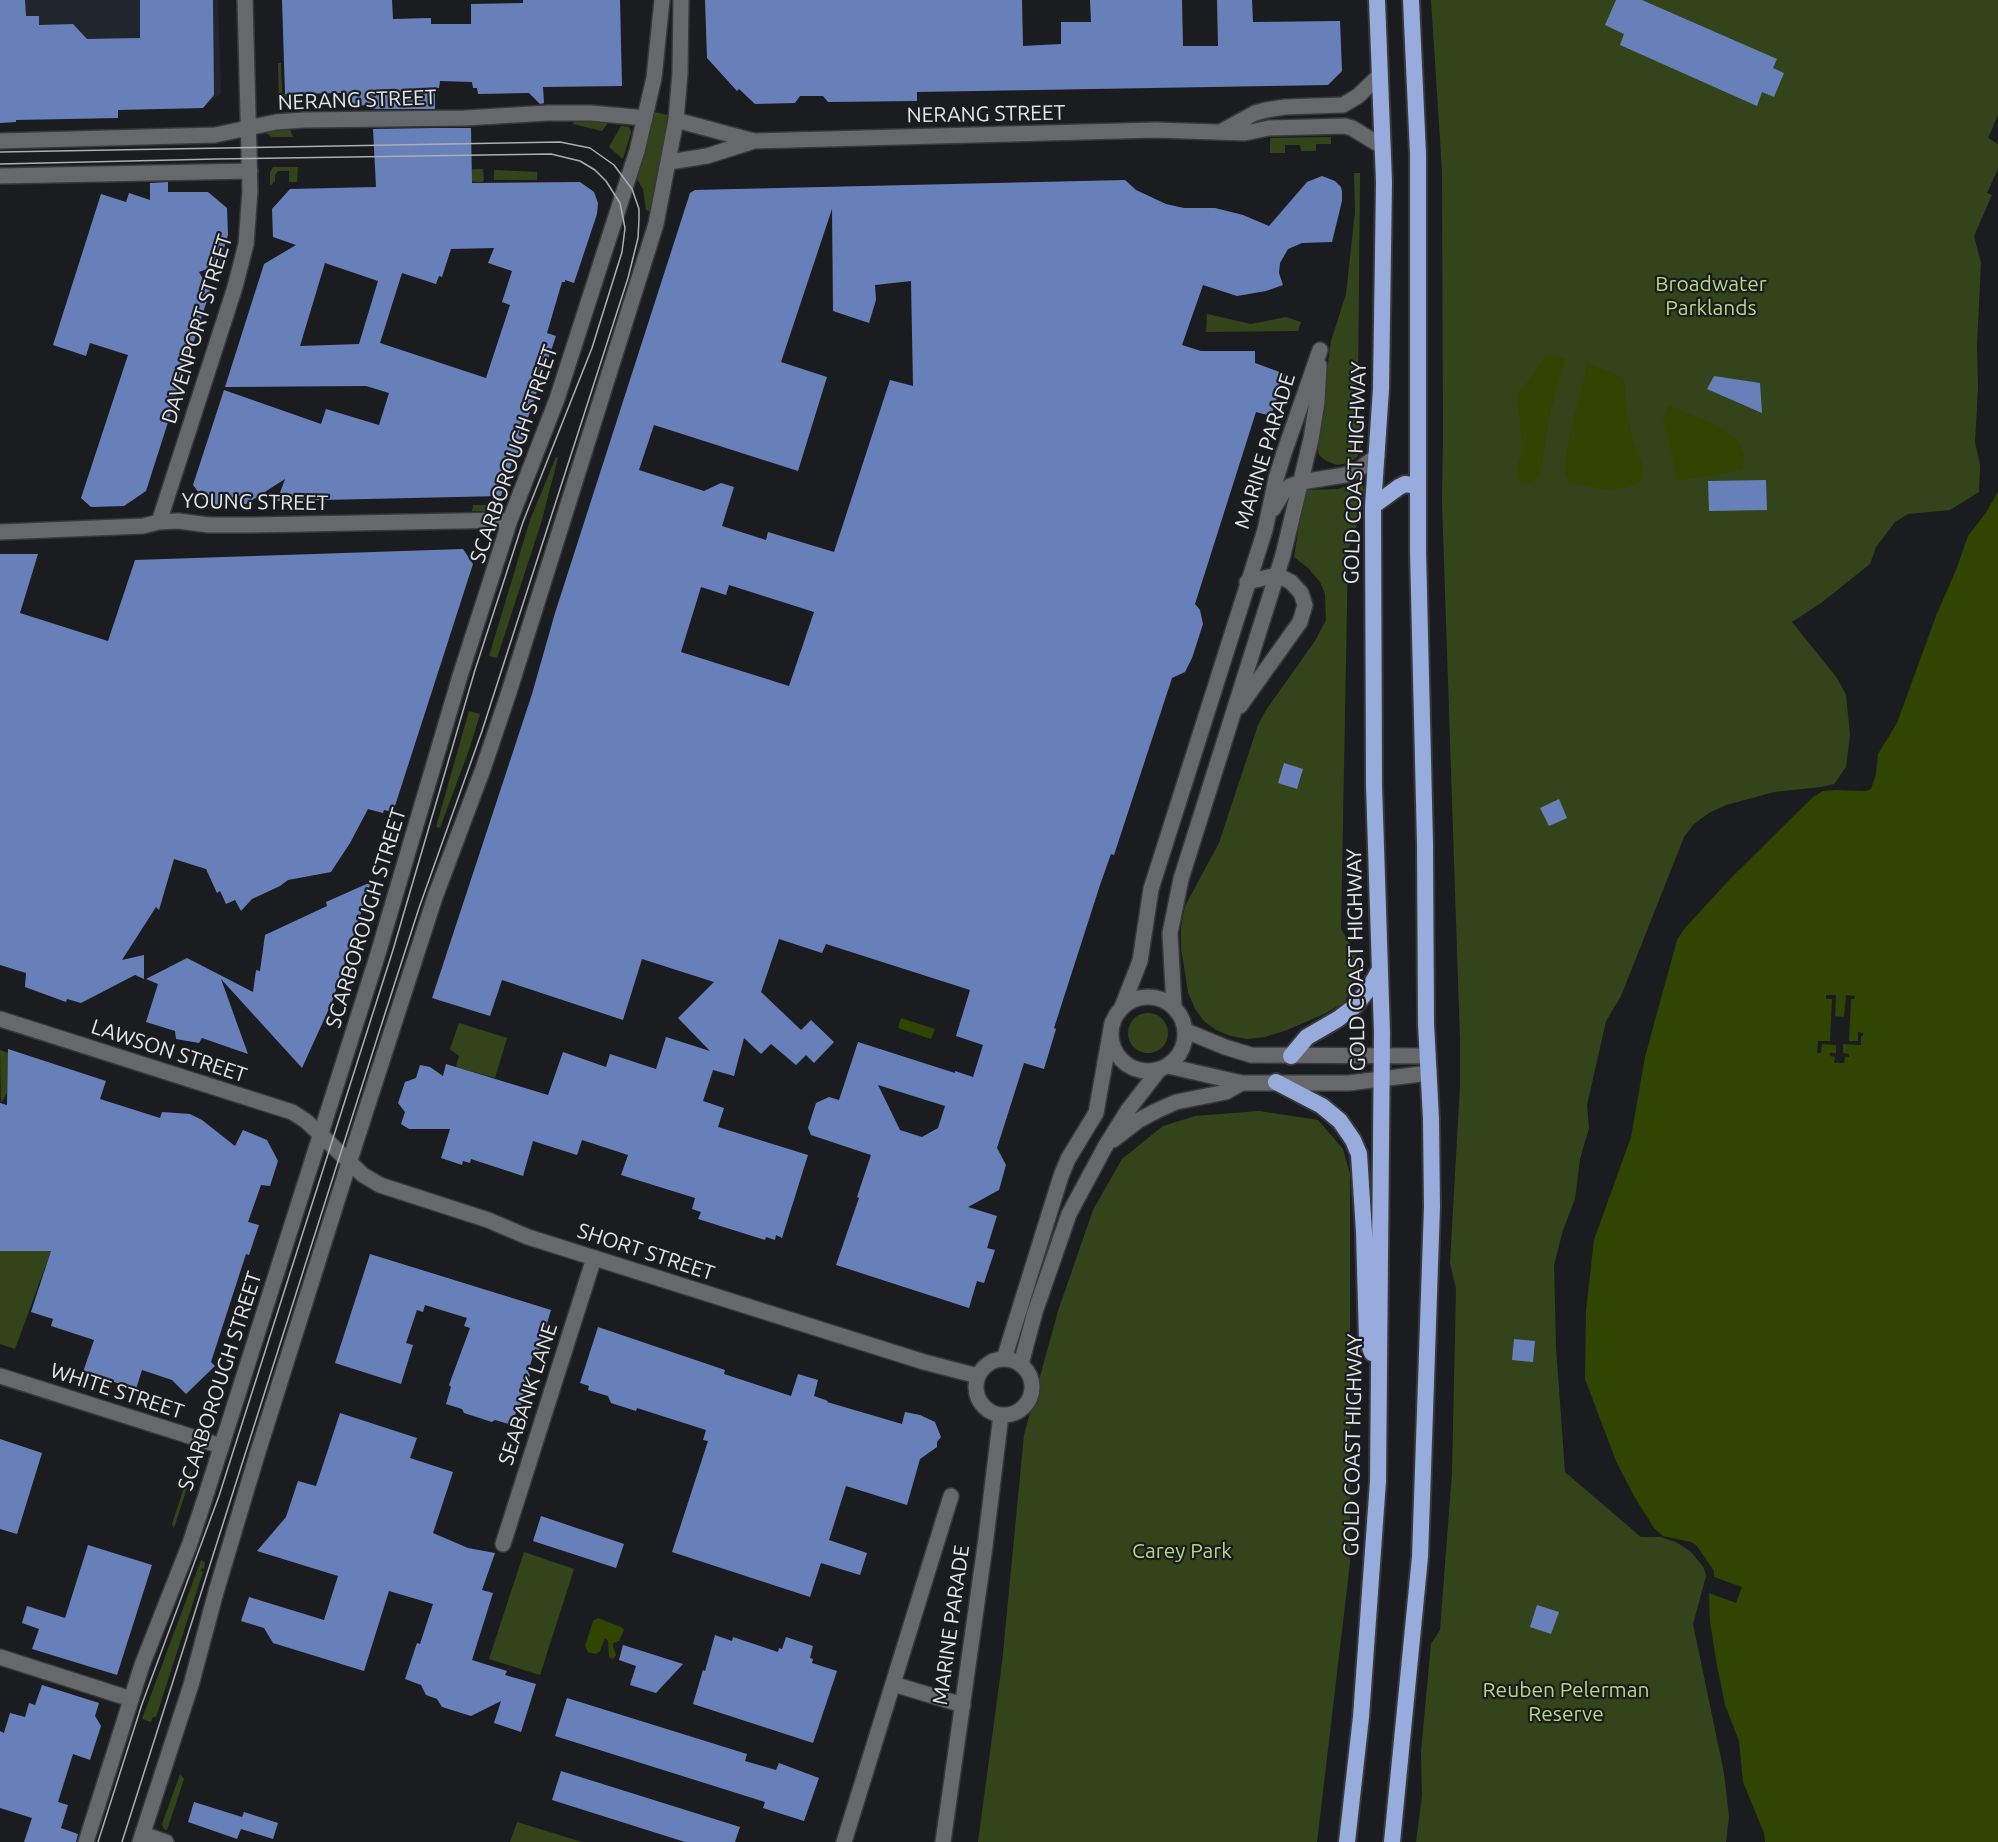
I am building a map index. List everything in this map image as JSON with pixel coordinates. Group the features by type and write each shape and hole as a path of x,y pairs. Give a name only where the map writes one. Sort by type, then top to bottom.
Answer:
{"highway":[{"path":"1377,0 1380,75"},
{"path":"1392,1842 1420,1557 1432,1207 1418,486 1418,154 1411,0"},
{"name":"GOLD COAST HIGHWAY","path":"1347,1842 1361,1717 1378,1481 1382,1055 1374,785 1373,506 1377,456 1384,247 1380,75"},
{"path":"1373,506 1405,484 1418,486"},
{"path":"1291,1056 1307,1036 1338,1019 1354,1006 1368,990 1379,970"},
{"path":"1276,1082 1322,1106 1340,1121 1359,1154 1367,1339 1378,1368"}],"street":[{"name":"DAVENPORT STREET","path":"159,522 235,286 246,244 250,171 245,0"},
{"name":"SCARBOROUGH STREET","path":"86,1842 130,1699 189,1546 398,893 430,774 510,520 557,399 637,151 658,54 662,0"},
{"path":"166,1842 142,1838 191,1685 257,1455 435,897 483,769 508,692 653,233 676,120 681,64 681,0"},
{"name":"NERANG STREET","path":"1219,132 1255,113 1266,110 1343,105 1358,96 1380,75"},
{"name":"NERANG STREET","path":"0,141 204,136 276,122 304,120 465,118 548,113 591,113 645,118"},
{"name":"NERANG STREET","path":"676,120 754,141"},
{"name":"NERANG STREET","path":"669,162 707,156 754,141 1156,130 1245,133 1269,128 1345,126 1383,147"},
{"path":"0,176 250,171"},
{"name":"MARINE PARADE","path":"1112,1023 1122,1007 1140,961 1151,889 1267,522 1281,461 1320,350 1317,402 1277,575 1180,879 1170,933 1174,1007"},
{"path":"1267,522 1284,491 1300,482 1345,475 1358,470 1377,456"},
{"name":"YOUNG STREET","path":"0,532 136,527 178,521 209,525 252,525 510,520"},
{"path":"1231,718 1303,614 1305,605 1301,593 1291,582 1277,575 1247,582"},
{"path":"1112,1023 1110,1034 1112,1046 1126,1064 1136,1070 1148,1072 1163,1068 1176,1060 1182,1051 1186,1031 1180,1014 1165,1000 1142,997 1131,1000 1122,1007"},
{"name":"LAWSON STREET","path":"0,1018 292,1112 320,1134"},
{"path":"1004,1359 1061,1176 1068,1159 1096,1113 1112,1023"},
{"path":"1186,1031 1251,1055 1428,1056"},
{"path":"1163,1068 1242,1083 1349,1083 1429,1073"},
{"path":"1022,1364 1035,1312 1066,1221 1079,1192 1128,1110 1163,1068"},
{"path":"1105,1147 1139,1120 1156,1111 1176,1102 1226,1092 1242,1083"},
{"name":"SHORT STREET","path":"320,1134 350,1164 380,1185 488,1220 528,1237 924,1362 978,1376"},
{"name":"SEABANK LANE","path":"503,1544 594,1258"},
{"path":"1004,1359 1022,1364 1032,1379 1032,1394 1025,1407 1017,1412 1001,1415 983,1405 976,1385 978,1376 985,1366 994,1360 1004,1359"},
{"name":"WHITE STREET","path":"0,1376 221,1446"},
{"name":"MARINE PARADE","path":"943,1842 986,1546 1001,1415"},
{"path":"844,1842 951,1496"},
{"path":"0,1657 130,1699"},
{"path":"893,1684 963,1705"}],"shaded area":[{"path":"0,0 218,0 221,93 203,108 0,112"},
{"path":"1546,355 1565,359 1550,414 1540,476 1530,484 1519,481 1517,469 1523,449 1517,396"},
{"path":"1588,363 1624,378 1626,406 1632,436 1644,470 1640,482 1625,488 1603,489 1581,486 1570,483 1564,473 1571,427"},
{"path":"1668,405 1719,426 1738,441 1745,457 1742,470 1683,480 1675,479 1663,421"},
{"path":"1998,492 1998,1842 1765,1842 1764,1833 1743,1782 1739,1741 1725,1705 1716,1660 1710,1621 1709,1593 1714,1571 1697,1546 1691,1542 1663,1536 1654,1528 1616,1461 1585,1379 1586,1310 1594,1240 1631,1137 1645,1057 1677,940 1685,928 1730,879 1813,797 1823,791 1871,789 1876,774 1878,754 1897,723 1968,536"},
{"path":"901,1018 935,1029 931,1039 898,1028"},
{"path":"598,1618 624,1630 619,1641 613,1643 616,1655 613,1659 609,1657 608,1641 605,1638 600,1651 596,1654 588,1652 585,1646 593,1621"}],"green space":[{"name":"Broadwater Parklands","path":"1431,0 1998,0 1998,115 1988,138 1998,144 1998,169 1987,193 1992,195 1974,236 1981,263 1975,442 1980,465 1979,492 1950,510 1908,514 1895,522 1876,547 1870,564 1821,603 1792,622 1837,678 1846,695 1850,735 1846,767 1834,784 1774,792 1726,805 1709,813 1694,824 1684,837 1621,996 1606,1021 1587,1105 1589,1128 1580,1159 1575,1199 1563,1230 1554,1265 1556,1348 1565,1472 1641,1537 1660,1537 1676,1542 1691,1552 1704,1568 1706,1576 1693,1624 1724,1773 1729,1817 1726,1842 1416,1842 1422,1796 1421,1752 1431,1644 1440,1630 1452,1473 1456,1289 1450,1263 1460,1086 1442,502 1442,170"},
{"path":"278,63 281,63 282,94 301,94 302,102 279,104"},
{"path":"654,112 668,115 663,161 651,212 646,210 643,189 635,176"},
{"path":"574,121 608,123 602,131 573,124"},
{"path":"621,126 629,127 631,132 623,159 609,147"},
{"path":"289,127 293,137 272,137 263,131"},
{"path":"1331,137 1331,144 1316,144 1316,151 1301,151 1300,145 1285,145 1285,153 1270,153 1270,138"},
{"path":"273,167 298,167 297,182 289,182 289,171 278,171 275,181 270,186 270,172"},
{"path":"483,169 484,180 482,182 458,181 452,170"},
{"path":"494,170 537,172 537,180 494,180"},
{"path":"1354,173 1360,173 1358,384 1361,446 1357,457 1348,463 1337,465 1326,461 1319,455 1317,445 1331,341 1346,294 1355,212"},
{"path":"1207,314 1251,324 1286,317 1301,322 1298,331 1206,332"},
{"path":"556,457 558,458 541,523 497,658 489,656 530,520"},
{"path":"1362,481 1364,492 1362,509 1348,551 1341,929 1356,954 1359,968 1358,980 1343,1003 1324,1014 1265,1037 1247,1039 1231,1036 1216,1030 1204,1021 1195,1009 1188,992 1181,948 1181,927 1185,906 1219,843 1258,725 1266,710 1315,641 1326,620 1325,594 1320,582 1294,557 1304,494 1307,490 1338,489"},
{"path":"500,497 505,499 494,508 472,511 473,505 486,505"},
{"path":"469,711 480,714 440,828 436,827"},
{"path":"1148,1013 1156,1014 1162,1019 1167,1025 1167,1041 1162,1047 1156,1052 1148,1053 1140,1052 1134,1047 1129,1041 1128,1033 1129,1025 1134,1019 1140,1014"},
{"path":"459,1023 507,1038 495,1078 456,1067 459,1056 450,1049"},
{"path":"0,1050 8,1053 7,1093 1,1103"},
{"name":"Carey Park","path":"1259,1111 1318,1120 1343,1149 1350,1174 1350,1563 1317,1842 978,1842 1002,1663 1024,1435 1058,1311 1093,1210 1122,1159 1163,1126 1195,1116"},
{"path":"0,1251 51,1251 15,1349 0,1344"},
{"path":"192,1470 174,1528 172,1524 189,1472"},
{"path":"524,1552 574,1569 540,1675 489,1659"},
{"path":"201,1560 205,1562 204,1569 200,1571 203,1572 156,1717 153,1717 151,1722 142,1719"},
{"path":"180,1774 184,1779 167,1830 162,1824"},
{"path":"517,1822 582,1842 510,1842"}],"pier":[{"path":"1826,995 1836,995 1835,1016 1844,1017 1846,995 1855,996 1851,999 1849,1041 1858,1041 1858,1032 1863,1033 1863,1036 1861,1036 1861,1045 1843,1044 1843,1053 1849,1054 1849,1057 1845,1057 1844,1063 1834,1063 1835,1057 1830,1056 1830,1053 1836,1053 1836,1045 1822,1044 1821,1053 1817,1053 1818,1041 1830,1041 1832,999 1826,999"},
{"path":"1714,1577 1742,1587 1736,1603 1709,1593"}],"building":[{"path":"0,0 25,0 26,16 39,16 39,25 73,24 87,39 140,38 140,0 213,0 214,95 203,108 118,110 118,118 16,120 16,122 0,123"},
{"path":"282,0 392,0 393,19 431,18 431,24 471,24 471,4 523,3 523,0 620,0 622,86 543,87 544,103 540,104 529,93 478,94 472,82 440,81 439,88 435,88 435,109 373,109 374,105 342,106 342,93 285,94"},
{"path":"705,0 1022,0 1023,46 1061,44 1061,22 1091,22 1090,0 1182,0 1183,46 1218,46 1217,0 1252,0 1253,22 1340,21 1342,71 1328,85 917,92 917,101 828,102 823,96 800,96 795,103 755,104 739,89 737,91 707,58"},
{"path":"1616,0 1642,0 1777,59 1773,68 1784,73 1774,97 1762,92 1757,106 1620,45 1624,34 1605,25"},
{"path":"471,128 472,183 580,182 594,192 598,203 597,214 574,283 565,280 562,282 547,333 556,336 522,435 524,436 518,455 515,454 501,496 277,501 285,479 246,504 208,505 193,485 224,390 321,424 326,409 379,425 389,393 366,386 225,387 264,264 296,245 273,237 272,209 290,189 376,187 373,129","holes":["494,248 488,263 512,271 502,302 510,305 486,378 380,343 402,273 436,284 439,276 442,277 451,249","325,263 378,281 359,344 300,346"]},
{"path":"1322,176 1335,181 1341,187 1342,201 1332,242 1302,243 1288,249 1280,263 1279,273 1283,285 1266,291 1237,296 1203,285 1182,345 1201,351 1255,351 1255,363 1285,374 1271,416 1256,412 1195,604 1200,610 1203,624 1185,672 1172,678 1114,855 1111,854 1100,885 1054,1028 1056,1029 1044,1069 1024,1063 997,1148 1006,1165 999,1190 968,1207 997,1216 987,1248 995,1250 984,1283 977,1281 969,1308 836,1265 871,1155 811,1135 808,1128 816,1103 829,1097 839,1100 858,1042 973,1077 983,1045 956,1036 970,990 826,944 822,953 779,939 761,992 801,1030 811,1020 834,1042 814,1063 806,1055 796,1065 771,1044 761,1054 744,1038 734,1076 713,1070 703,1101 724,1108 718,1127 808,1155 782,1238 776,1235 775,1240 766,1237 765,1240 698,1219 701,1212 692,1209 695,1198 621,1175 628,1155 582,1140 577,1155 533,1141 523,1176 471,1159 470,1163 463,1161 462,1165 441,1158 450,1129 409,1129 401,1124 405,1112 398,1103 405,1082 416,1078 420,1065 430,1067 443,1076 446,1064 548,1095 563,1052 606,1067 610,1054 656,1069 666,1037 710,1051 678,1018 714,982 642,959 623,1020 502,980 490,1016 432,998 532,694 555,613 690,193 695,190 1125,180 1136,190 1166,204 1184,208 1215,208 1243,215 1269,226 1307,182","holes":["832,209 833,311 869,323 876,300 875,285 911,281 913,386 890,380 834,552 768,532 766,540 722,526 734,487 721,483 704,491 639,470 654,425 798,471 827,377 781,362","729,585 814,612 789,686 681,652 701,587 726,595","878,1085 945,1106 938,1128 922,1137 900,1130"]},
{"path":"168,182 168,192 208,192 227,208 228,235 219,265 199,272 210,291 146,491 124,506 91,507 81,498 128,355 90,343 86,356 53,345 101,194 126,202 129,193 150,200 150,183"},
{"path":"1714,376 1760,383 1762,413 1707,389"},
{"path":"1766,480 1767,510 1709,511 1708,481"},
{"path":"463,549 473,564 393,812 384,810 383,813 368,809 331,872 288,880 252,899 241,911 235,900 226,904 220,891 217,893 206,869 174,859 159,910 156,907 122,960 144,955 144,979 135,975 81,1003 67,999 66,1002 25,987 26,973 0,965 0,554 38,554 20,613 108,641 135,560"},
{"path":"1284,763 1303,769 1297,789 1278,783"},
{"path":"1559,799 1567,818 1549,826 1540,808"},
{"path":"371,882 332,1002 302,1068 221,979 248,1054 202,1038 199,1043 176,1039 175,1031 146,1022 158,984 146,979 187,958 253,992 256,970 260,971 265,935 327,906 326,902"},
{"path":"8,1049 106,1081 100,1099 160,1118 162,1112 190,1114 202,1120 235,1146 243,1130 267,1140 278,1161 270,1186 261,1185 248,1222 259,1225 249,1255 246,1254 211,1362 215,1366 186,1394 172,1380 142,1370 136,1389 83,1372 94,1340 51,1326 53,1319 31,1312 51,1251 0,1251 0,1103 7,1105"},
{"path":"370,1254 551,1310 539,1350 535,1349 528,1372 530,1375 512,1425 495,1420 492,1422 464,1413 462,1409 446,1404 451,1387 449,1385 470,1328 464,1326 467,1318 425,1305 423,1312 417,1310 406,1343 413,1345 401,1384 335,1363"},
{"path":"598,1327 725,1370 724,1374 791,1396 798,1374 818,1380 814,1396 827,1402 902,1424 905,1412 920,1415 935,1422 941,1437 937,1442 937,1447 920,1459 907,1505 846,1486 829,1540 867,1553 860,1575 821,1563 810,1597 672,1552 708,1441 703,1440 706,1430 637,1408 636,1411 611,1403 608,1396 588,1390 589,1386 580,1383"},
{"path":"1514,1339 1535,1341 1533,1362 1512,1360"},
{"path":"340,1413 417,1438 410,1458 453,1472 433,1533 468,1548 495,1553 482,1590 493,1593 472,1660 507,1671 505,1675 536,1684 521,1732 494,1723 501,1701 471,1716 442,1707 437,1699 426,1695 421,1685 405,1679 417,1643 420,1644 433,1604 389,1591 364,1671 273,1643 264,1628 241,1621 249,1597 324,1620 338,1576 257,1551 286,1517 298,1481 316,1486"},
{"path":"0,1439 42,1453 17,1534 0,1529"},
{"path":"541,1516 624,1544 616,1568 533,1541"},
{"path":"88,1545 152,1565 117,1675 32,1649 39,1629 22,1623 27,1606 65,1618"},
{"path":"1537,1605 1559,1612 1551,1634 1530,1627"},
{"path":"715,1635 732,1641 733,1637 778,1652 779,1648 782,1649 786,1637 813,1646 810,1658 813,1659 812,1663 837,1671 813,1743 693,1704"},
{"path":"623,1645 683,1664 656,1693 630,1685 636,1666 619,1660"},
{"path":"42,1685 99,1703 95,1716 101,1726 90,1760 73,1754 58,1802 68,1805 61,1828 78,1834 76,1842 24,1842 32,1818 0,1808 0,1731 4,1733 10,1713 25,1717 29,1703 35,1705"},
{"path":"567,1698 747,1754 745,1761 776,1770 779,1763 819,1778 804,1821 763,1808 765,1802 555,1736"},
{"path":"561,1771 740,1827 735,1842 685,1842 552,1800"},
{"path":"194,1802 242,1817 244,1812 278,1823 273,1839 241,1829 237,1839 188,1822"}],"tram line":[{"path":"0,152 560,142 590,148 614,165 632,189 639,209 638,238 628,278 482,731 419,908 122,1842"},
{"path":"0,164 551,154 580,161 595,170 606,181 620,203 625,228 622,252 592,348 523,522 475,670 393,950 219,1496 142,1704 98,1842"}],"park label":[{"name":"Reuben Pelerman Reserve","path":"1566,1702"}]}
